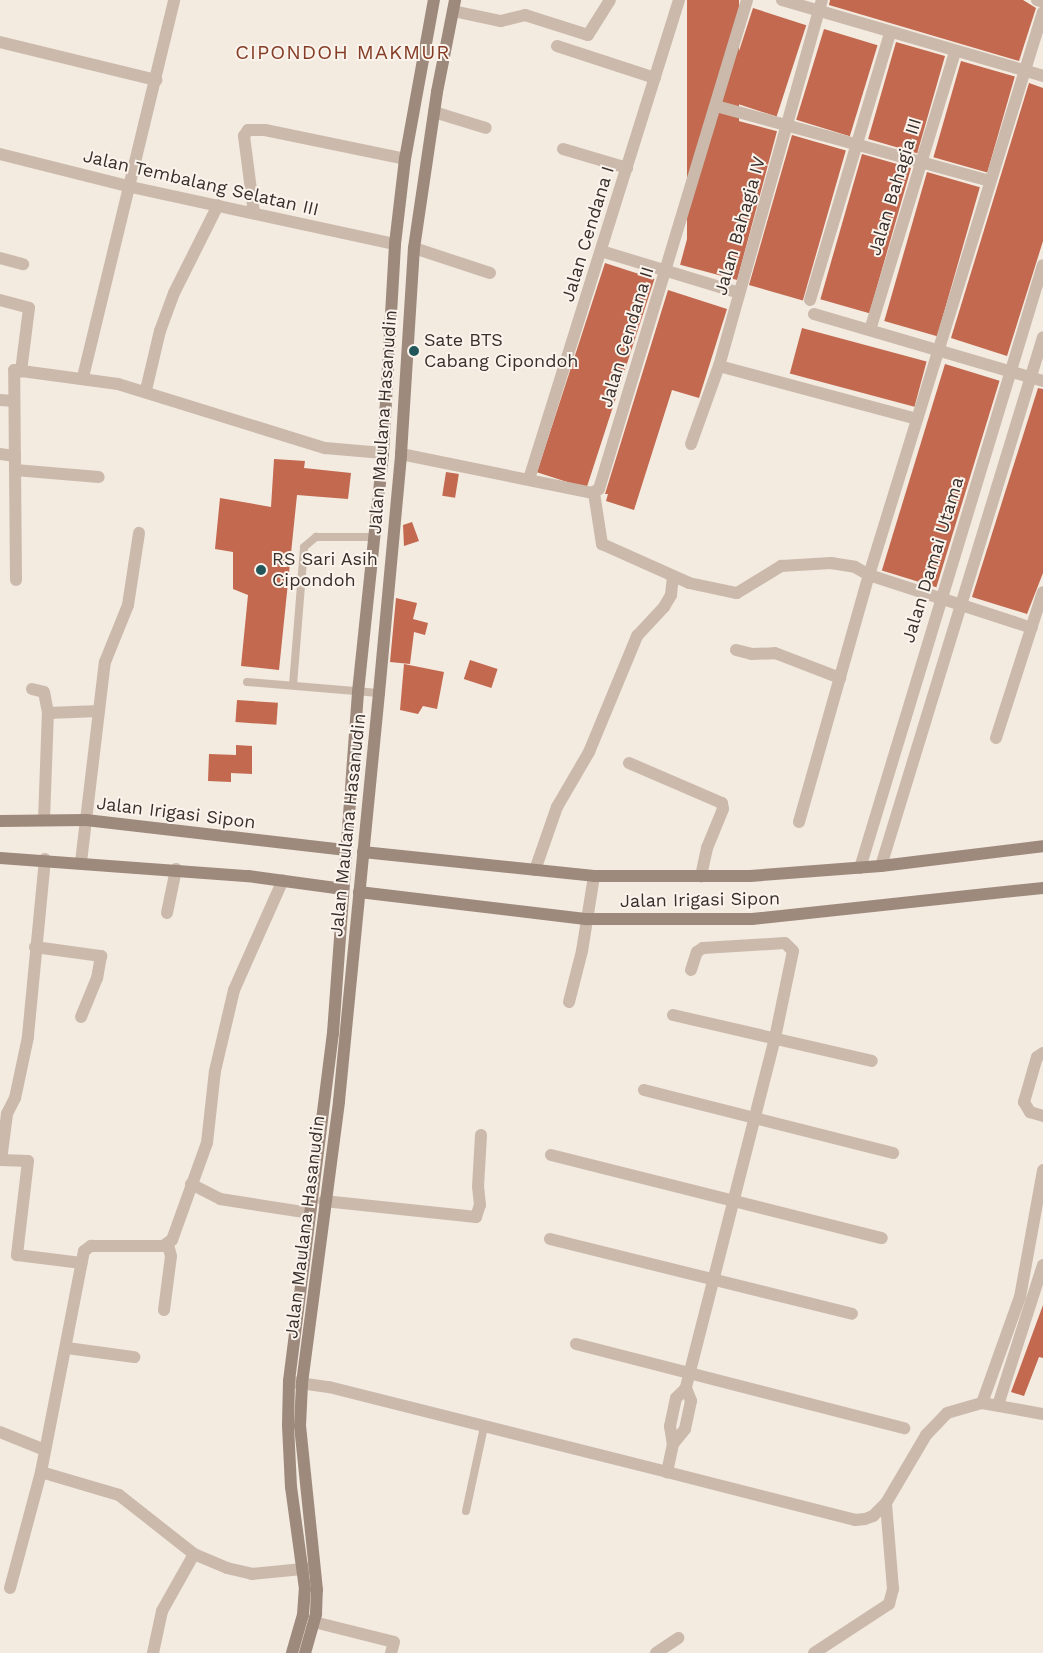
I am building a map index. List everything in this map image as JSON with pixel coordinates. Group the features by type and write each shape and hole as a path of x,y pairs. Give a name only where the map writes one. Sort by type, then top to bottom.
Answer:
{"street":[{"name":"Jalan Maulana Hasanudin","path":"301,1383 304,1212 333,1033 341,886 346,853 354,691 363,645 374,537 395,244 405,159 434,0"},
{"path":"454,5 501,21 525,16 588,35 610,0"},
{"name":"Jalan Cendana I","path":"529,479 679,0"},
{"name":"Jalan Cendana II","path":"594,492 602,483 747,0"},
{"path":"782,0 820,8 954,54 1024,73 1043,76"},
{"path":"1037,0 1043,2"},
{"path":"83,377 156,80 170,1"},
{"name":"Jalan Maulana Hasanudin","path":"292,1653 303,1615 302,1570 291,1478 324,1202 339,1101 401,454 414,248 434,112 454,5"},
{"name":"Jalan Bahagia IV","path":"691,444 719,366 820,8"},
{"path":"799,822 869,575 1043,12"},
{"path":"810,300 890,33"},
{"path":"0,42 156,80"},
{"path":"557,46 654,78"},
{"name":"Jalan Bahagia III","path":"870,330 954,54"},
{"path":"716,106 990,181"},
{"path":"434,112 486,128"},
{"path":"254,213 244,136 248,130 265,130 405,159"},
{"path":"563,149 627,168"},
{"name":"Jalan Tembalang Selatan III","path":"0,154 131,187 395,244"},
{"path":"146,390 160,331 174,293 218,205"},
{"path":"395,244 414,248 490,273"},
{"path":"601,251 739,293"},
{"path":"0,258 23,264"},
{"name":"Jalan Damai Utama","path":"860,868 940,598 1043,265"},
{"path":"0,300 29,308 21,371"},
{"path":"814,314 1037,379"},
{"path":"881,866 960,604 1037,379 1043,337"},
{"path":"719,366 917,419"},
{"path":"16,580 14,370 83,377 146,390 325,448 401,454 594,492 602,544 657,567 673,578 737,593 750,588 781,566 832,563 855,567 869,575 1032,628"},
{"path":"0,400 14,401"},
{"path":"0,454 15,456"},
{"path":"15,470 99,477"},
{"path":"82,860 105,662 128,605 138,533"},
{"path":"535,870 553,816 589,752 638,636 664,607 671,595 673,578"},
{"path":"996,738 1043,592"},
{"path":"363,645 383,647"},
{"path":"736,650 752,654 774,653 840,678"},
{"path":"32,688 44,692 48,713 44,820"},
{"path":"48,713 100,711"},
{"path":"629,762 722,803 723,809 707,848 701,876"},
{"name":"Jalan Irigasi Sipon","path":"0,821 44,820 86,822 333,848 346,853"},
{"name":"Jalan Irigasi Sipon","path":"362,854 535,870 594,878 750,876 881,866 1043,846"},
{"path":"0,858 82,860 341,886"},
{"path":"45,859 35,947 28,1037 15,1098 7,1114 1,1160 28,1161 17,1255 82,1264"},
{"path":"167,913 176,870"},
{"path":"569,1002 588,916 594,878"},
{"path":"164,1310 170,1256 168,1245 174,1236 207,1143 214,1071 234,990 283,880"},
{"name":"Jalan Irigasi Sipon","path":"359,887 588,916 752,919 1043,888"},
{"path":"667,1472 673,1444 670,1426 676,1398 686,1388 774,1038 793,954 788,944 703,948 697,952 691,970"},
{"path":"35,947 101,956 98,978 81,1017"},
{"path":"673,1015 872,1061"},
{"path":"1043,1053 1037,1058 1024,1102 1030,1112 1043,1116"},
{"path":"644,1090 893,1153"},
{"path":"324,1202 476,1217 480,1205 478,1187 481,1135"},
{"path":"551,1155 882,1238"},
{"path":"982,1403 1020,1297 1043,1170"},
{"path":"191,1184 220,1198 267,1208 304,1212"},
{"path":"550,1239 852,1314"},
{"path":"10,1588 45,1450 67,1348 85,1249 91,1246 168,1245"},
{"path":"998,1405 1043,1268"},
{"path":"576,1344 690,1371 904,1428"},
{"path":"67,1348 134,1356"},
{"path":"301,1383 329,1387 855,1520 873,1516 886,1503 926,1435 946,1413 982,1403 1043,1414"},
{"path":"0,1432 45,1450"},
{"path":"40,1472 120,1495 194,1554 241,1572 263,1574 302,1570"},
{"path":"814,1653 889,1604 893,1589 886,1503"},
{"path":"153,1653 162,1611 194,1554"},
{"name":"Jalan Maulana Hasanudin","path":"302,1570 317,1590 314,1622 306,1653"},
{"path":"314,1622 394,1642 391,1653"},
{"path":"656,1653 678,1638"}],"lane":[{"path":"293,685 304,547 316,537 374,537"},
{"path":"247,682 379,693"},
{"path":"466,1511 484,1427"}],"building":[{"path":"687,0 739,0 739,246 687,246"},
{"path":"830,0 1023,0 1036,8 1019,61 829,5"},
{"path":"753,8 806,25 777,117 723,99"},
{"path":"824,29 878,45 850,136 796,120"},
{"path":"896,42 945,56 917,153 868,139"},
{"path":"961,61 1015,76 987,173 933,157"},
{"path":"1029,83 1043,88 1043,241 1007,356 951,338"},
{"path":"720,116 777,131 737,280 680,265"},
{"path":"792,135 846,150 803,300 749,285"},
{"path":"862,154 911,168 869,313 820,299"},
{"path":"927,172 980,187 937,336 884,321"},
{"path":"605,263 654,279 586,488 537,472"},
{"path":"668,290 727,309 699,398 672,390 634,510 606,501 608,494 605,494"},
{"path":"802,328 927,361 914,407 790,373"},
{"path":"945,364 1000,381 936,587 882,571"},
{"path":"1038,388 1043,389 1043,573 1027,614 972,597"},
{"name":"RS Sari Asih Cipondoh","path":"274,459 305,461 304,468 351,473 348,499 297,495 279,670 241,666 248,595 233,589 233,552 215,549 220,498 271,507"},
{"path":"446,472 459,474 455,498 442,496"},
{"path":"412,522 419,541 404,546 403,525"},
{"path":"396,598 417,603 413,619 428,623 425,635 414,632 410,664 390,662"},
{"path":"470,660 498,669 491,688 464,679"},
{"path":"404,664 444,672 437,709 423,706 418,714 400,710"},
{"path":"237,700 278,703 276,725 235,722"},
{"path":"236,745 252,746 252,774 231,773 231,782 208,781 209,754 236,755"},
{"path":"1043,1305 1043,1358 1039,1357 1024,1396 1011,1392"}],"place":[{"name":"Sate BTS Cabang Cipondoh","path":"414,351"},
{"name":"RS Sari Asih Cipondoh","path":"261,570"}],"district":[{"name":"CIPONDOH MAKMUR","path":"343,52"}]}
